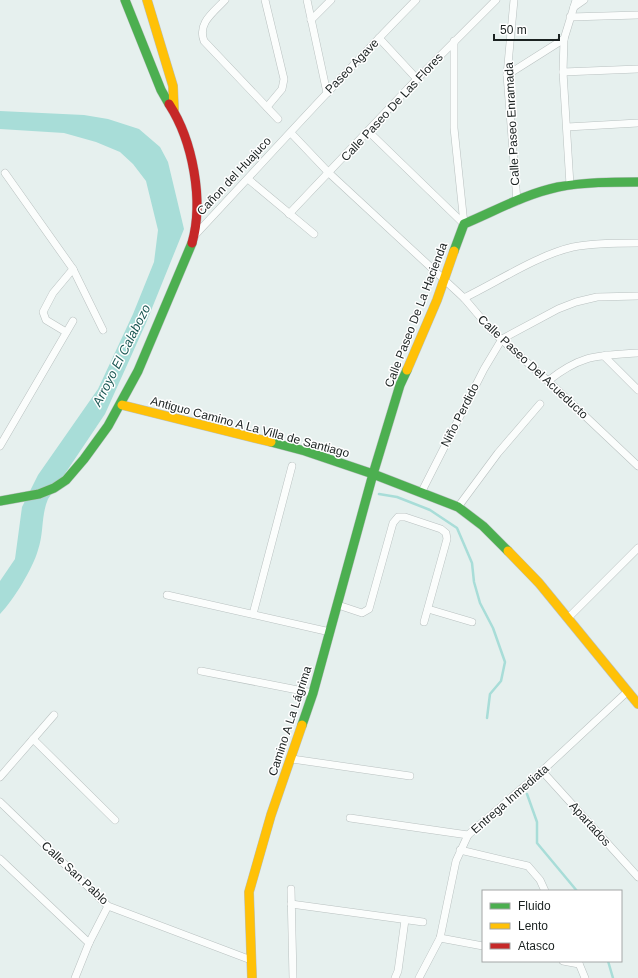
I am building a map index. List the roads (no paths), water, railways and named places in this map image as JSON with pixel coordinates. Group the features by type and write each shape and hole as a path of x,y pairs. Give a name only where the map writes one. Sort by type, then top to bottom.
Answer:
{"street":[{"path":"0,501 31,495 59,485 79,465 112,420 122,405 159,322 195,235 198,209 191,162 174,112 161,90 125,0"},
{"path":"147,0 173,86 174,112"},
{"path":"225,0 204,23 201,29 201,34 204,40 278,119"},
{"path":"265,0 284,79 282,89 267,107"},
{"path":"307,0 327,93"},
{"path":"311,20 331,0"},
{"name":"Paseo Agave","path":"291,133 416,0"},
{"name":"Calle Paseo De Las Flores","path":"289,214 417,79 496,0"},
{"name":"Calle Paseo Enramada","path":"514,0 507,75 517,201"},
{"path":"570,185 563,72 564,39 575,4 584,0"},
{"path":"570,17 638,15"},
{"path":"379,38 417,79"},
{"path":"507,75 564,39"},
{"path":"454,41 454,128 464,224"},
{"path":"563,72 638,69"},
{"path":"567,127 638,123"},
{"path":"368,132 464,224"},
{"name":"Calle Paseo Del Acueducto","path":"291,133 329,173 464,298 492,331 548,381 638,466"},
{"name":"Cañon del Huajuco","path":"195,235 291,133"},
{"path":"5,173 73,269 103,330"},
{"path":"248,179 314,234"},
{"path":"464,224 517,201 570,185 608,182 638,182"},
{"name":"Calle Paseo De La Hacienda","path":"373,474 400,385 437,300 443,278 464,224"},
{"path":"464,298 546,256 572,247 594,244 638,243"},
{"path":"66,332 46,320 43,312 53,293 73,269"},
{"path":"502,339 558,309 576,302 597,297 638,296"},
{"path":"1,443 66,332 74,321"},
{"name":"Niño Perdido","path":"420,493 484,369 502,339"},
{"path":"548,381 564,368 577,361 604,356 638,353"},
{"path":"604,356 638,390"},
{"path":"458,507 498,453 540,404"},
{"name":"Antiguo Camino A La Villa de Santiago","path":"122,405 305,451 373,474 458,507 494,536 539,583 638,704"},
{"path":"253,614 292,466"},
{"name":"Camino A La Lágrima","path":"252,978 249,892 271,815 292,759 313,693 373,474"},
{"path":"338,605 362,613 369,609 393,522 398,517 405,517 441,529 446,533 447,539 424,622"},
{"path":"568,618 638,548"},
{"path":"167,595 330,632"},
{"path":"428,608 472,622"},
{"path":"201,671 313,693"},
{"name":"Entrega Inmediata","path":"419,978 440,938 456,861 468,835 542,771 628,692"},
{"path":"0,777 54,715"},
{"path":"33,739 115,820"},
{"path":"292,759 410,776"},
{"name":"Apartados","path":"542,771 638,876"},
{"name":"Calle San Pablo","path":"0,802 108,906 251,960"},
{"path":"350,818 468,835"},
{"path":"460,850 528,866 537,876 544,890"},
{"path":"0,859 89,942"},
{"path":"291,889 293,978"},
{"path":"291,904 423,922"},
{"path":"75,978 89,942 108,906"},
{"path":"395,978 398,971 405,920"},
{"path":"440,938 482,946"},
{"path":"578,962 585,978"}],"water":[{"name":"Arroyo El Calabozo","path":"0,111 84,115 108,119 139,129 160,147 168,162 184,229 146,323 105,414 48,499 44,511 40,544 32,566 11,601 0,614 0,581 15,559 22,507 38,475 98,389 133,314 154,262 158,230 146,181 133,164 120,152 96,142 64,133 0,129"}],"waterway":[{"path":"379,494 397,497 430,510 457,528 472,563 474,582 480,603 493,628 505,662 501,681 490,694 487,718"},
{"path":"527,794 537,822 537,843 576,890"},
{"path":"608,962 613,978"}]}
